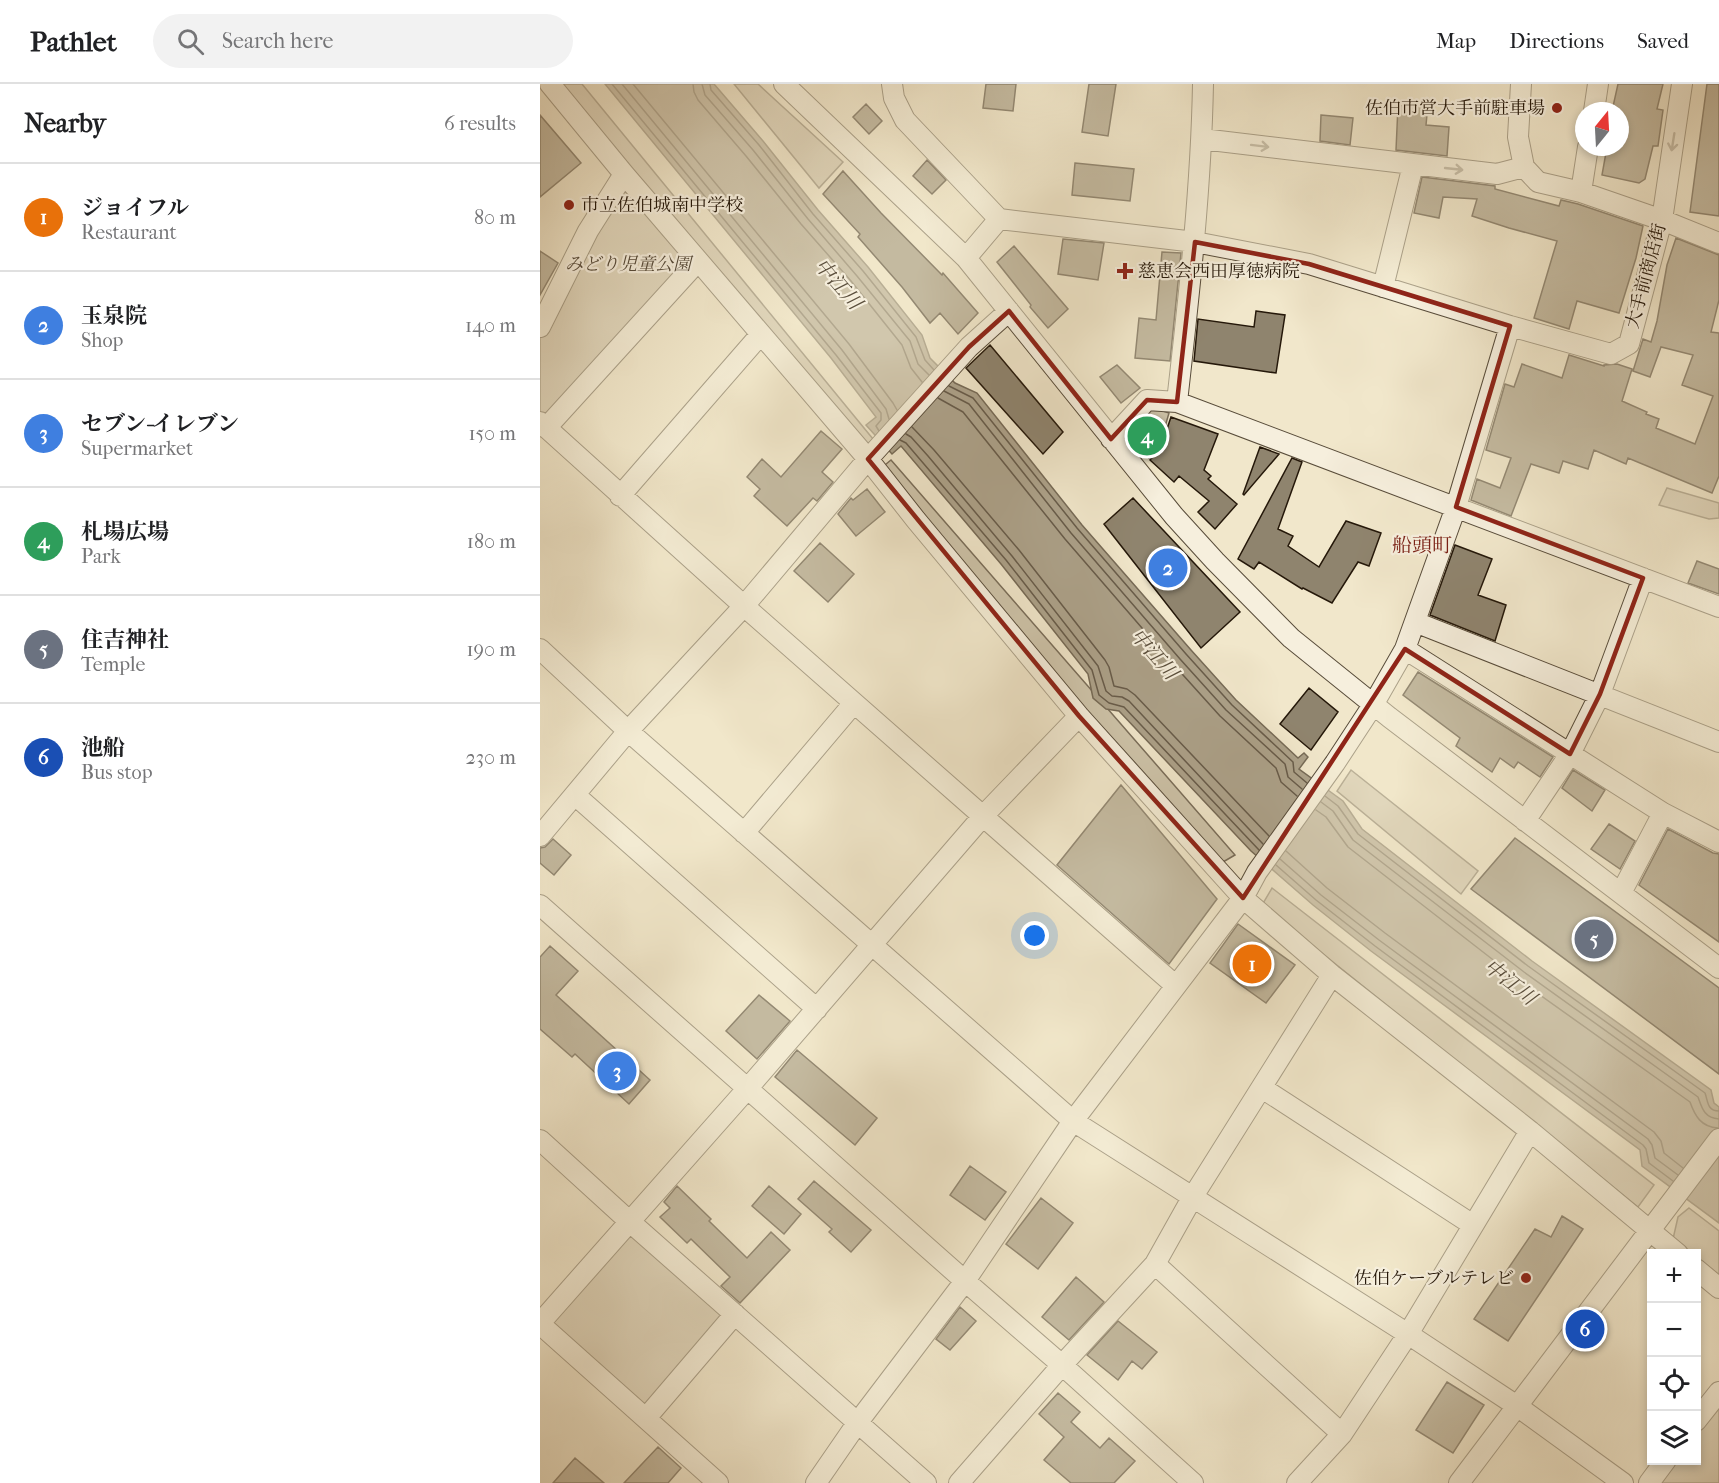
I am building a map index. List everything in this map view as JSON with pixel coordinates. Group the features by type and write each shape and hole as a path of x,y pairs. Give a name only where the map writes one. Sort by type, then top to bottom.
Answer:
{"street":[{"path":"550,84 761,334 873,455 916,520 1079,716 1244,898 1332,975 1530,1131 1672,1249"},
{"path":"784,84 966,258 1174,516 1291,638 1373,705 1719,968"},
{"path":"892,84 894,98 905,120 999,219 966,258"},
{"path":"1177,402 1195,242 1203,84"},
{"path":"1521,84 1518,137 1524,167 1538,182 1581,192 1662,220 1719,243"},
{"path":"1595,102 1598,84"},
{"name":"大手前商店街","path":"999,219 1195,242 1309,264 1510,326 1611,354 1629,344 1662,220 1682,84"},
{"path":"1202,139 1497,174 1524,167"},
{"path":"1581,192 1587,156"},
{"path":"1383,287 1413,165"},
{"path":"540,327 588,231 624,174"},
{"path":"698,261 543,425 744,606 1176,986"},
{"path":"540,836 628,731 744,606 969,347 1009,311"},
{"path":"816,1483 858,1422 965,1281 1073,1122 1244,898 1257,872 1335,763 1373,705 1405,649 1415,622 1456,507 1510,326"},
{"path":"620,496 761,334"},
{"path":"1112,439 1147,400 1177,402 1719,607"},
{"path":"1525,821 1570,754 1600,694 1643,578"},
{"path":"1415,622 1719,742"},
{"path":"540,649 628,731 1073,1122 1408,1334 1517,1406 1623,1483"},
{"path":"1405,649 1663,813 1717,835"},
{"path":"744,832 854,703"},
{"path":"718,1483 540,1323 748,1088 983,816 1079,716"},
{"path":"575,795 817,1009"},
{"path":"1621,893 1663,813"},
{"path":"540,904 1193,1483"},
{"path":"959,1483 1062,1365 1155,1264 1192,1198 1332,975"},
{"path":"1262,1088 1473,1225"},
{"path":"1297,1483 1342,1434 1408,1334 1530,1131"},
{"path":"1459,1483 1719,1139"},
{"path":"540,1140 926,1483"},
{"path":"1155,1264 1342,1434"},
{"path":"1701,1273 1719,1288"},
{"path":"646,1418 735,1314"},
{"path":"1701,1415 1719,1392"},
{"path":"1649,1483 1663,1465"}],"highlighted area":[{"path":"1195,242 1309,264 1510,326 1456,507 1643,578 1600,694 1570,754 1405,649 1243,898 1079,716 868,459 969,347 1009,311 1111,439 1147,400 1177,402"}],"green space":[{"path":"558,84 582,84 873,439 862,449"},
{"path":"734,84 758,84 843,162 819,188"},
{"name":"みどり児童公園","path":"625,183 692,262 545,423 540,418 540,335"},
{"path":"1154,408 1169,413 1160,444 1149,458 1125,429"},
{"path":"891,460 1235,855 1223,862 1204,847 880,469"},
{"path":"1667,488 1719,503 1719,518 1709,519 1659,505"},
{"path":"1351,770 1478,871 1461,894 1337,791"},
{"path":"1272,888 1654,1185 1638,1207 1262,905"},
{"path":"1689,1208 1719,1231 1719,1275 1701,1260 1701,1249 1687,1249 1673,1239 1678,1217"},
{"path":"630,1229 728,1315 646,1411 548,1322"},
{"path":"1719,1397 1719,1483 1653,1483 1667,1465 1701,1465 1701,1421"}],"water":[{"name":"中江川","path":"605,84 714,84 868,267 922,335 930,358 955,383 977,393 1082,525 1236,700 1298,758 1304,753 1308,757 1299,769 1343,801 1362,829 1532,961 1711,1090 1714,1103 1719,1107 1719,1223 1642,1166 1640,1150 1371,951 1313,905 1251,851 1119,711 1106,709 1093,698 1088,674 1001,564 901,446 892,454 866,425 876,417 831,358"}],"building":[{"path":"986,84 1016,84 1013,111 983,108"},
{"path":"1089,84 1116,84 1108,136 1082,132"},
{"path":"1618,84 1663,84 1657,109 1663,110 1658,146 1653,146 1645,179 1639,183 1602,175 1605,156 1629,156 1629,102 1614,102"},
{"path":"1707,84 1719,84 1719,216 1690,212"},
{"path":"866,104 882,121 869,134 853,117"},
{"path":"1428,104 1426,125 1449,127 1447,156 1396,150 1398,106"},
{"path":"540,115 581,163 540,197"},
{"path":"1321,115 1353,118 1350,145 1320,141"},
{"path":"927,160 946,180 932,194 913,176"},
{"path":"1075,163 1134,169 1130,201 1072,195"},
{"path":"843,171 881,213 942,275 943,273 978,313 958,334 940,313 930,323 858,237 860,234 823,194"},
{"path":"1422,177 1495,186 1495,189 1559,206 1561,200 1643,226 1619,313 1577,301 1569,329 1534,318 1557,241 1472,216 1477,199 1443,197 1439,218 1414,213"},
{"path":"1676,238 1719,255 1719,300 1711,332 1719,333 1719,476 1712,493 1628,458 1626,464 1594,450 1588,469 1563,461 1559,473 1531,464 1511,516 1471,500 1477,479 1500,488 1511,458 1486,450 1505,384 1514,387 1522,364 1562,378 1569,355 1604,366 1617,364 1632,369 1622,401 1659,419 1656,428 1695,444 1713,396 1682,385 1693,355 1661,347 1650,377 1633,371 1643,339 1651,342 1667,265"},
{"path":"1063,239 1104,243 1098,280 1058,274"},
{"path":"1014,246 1068,309 1048,328 997,262"},
{"path":"540,251 558,263 540,295"},
{"path":"1162,252 1181,253 1170,361 1135,358 1139,318 1156,320"},
{"path":"1256,311 1285,315 1276,373 1194,361 1198,319 1254,327"},
{"path":"990,345 1063,432 1043,454 966,368"},
{"path":"1117,365 1140,388 1121,403 1100,377"},
{"path":"1171,417 1218,434 1204,470 1211,476 1208,479 1237,504 1215,529 1198,512 1209,501 1179,476 1174,482 1150,460 1161,447"},
{"path":"821,431 842,449 822,472 833,482 817,501 813,498 787,526 754,496 760,489 747,477 762,459 781,477"},
{"path":"1260,447 1279,454 1244,495 1243,494"},
{"path":"1292,458 1302,462 1278,529 1293,536 1288,546 1319,567 1346,521 1381,533 1369,566 1358,562 1332,603 1302,589 1259,562 1254,569 1238,559"},
{"path":"867,489 885,512 856,536 838,514 851,498 853,500"},
{"path":"1133,498 1240,612 1201,648 1104,524"},
{"path":"820,543 854,574 828,602 794,571"},
{"path":"1455,545 1492,559 1478,595 1506,605 1495,641 1430,615"},
{"path":"1697,561 1719,569 1719,594 1688,583"},
{"path":"1418,672 1553,757 1540,777 1518,762 1514,768 1500,758 1492,772 1456,746 1460,738 1403,695"},
{"path":"1309,688 1338,712 1311,750 1280,724"},
{"path":"1573,770 1605,790 1592,811 1562,788"},
{"path":"1121,785 1217,899 1169,964 1057,865"},
{"path":"1609,824 1635,841 1620,869 1591,849"},
{"path":"1668,829 1719,854 1719,942 1639,885"},
{"path":"1515,838 1719,988 1719,1074 1471,889"},
{"path":"553,839 571,855 554,875 540,863 540,848 545,847"},
{"path":"1238,924 1295,965 1266,1003 1210,963"},
{"path":"550,946 578,971 556,995 650,1080 629,1104 575,1054 572,1057 540,1029 540,957"},
{"path":"759,995 790,1021 757,1059 726,1031"},
{"path":"797,1050 877,1118 855,1145 775,1077"},
{"path":"970,1166 1006,1192 985,1220 950,1195"},
{"path":"814,1181 871,1230 851,1252 829,1232 832,1229 798,1199"},
{"path":"677,1186 747,1258 771,1232 790,1250 740,1303 721,1286 730,1277 691,1239 687,1243 660,1217 670,1208 664,1202"},
{"path":"769,1186 801,1214 784,1234 752,1206"},
{"path":"1041,1198 1073,1223 1038,1269 1006,1244"},
{"name":"佐伯ケーブルテレビ","path":"1562,1216 1583,1229 1508,1341 1474,1319 1535,1229 1551,1237"},
{"path":"1076,1277 1104,1302 1069,1340 1042,1317"},
{"path":"960,1307 976,1321 950,1350 936,1339"},
{"path":"1118,1321 1157,1352 1142,1369 1132,1361 1118,1380 1087,1355"},
{"path":"1447,1382 1484,1405 1453,1453 1416,1430"},
{"path":"1058,1393 1080,1412 1071,1422 1100,1448 1109,1438 1135,1461 1114,1483 1071,1483 1044,1460 1064,1437 1039,1414"},
{"path":"658,1447 681,1468 668,1483 624,1483"},
{"path":"575,1458 604,1483 553,1483"}],"place":[{"name":"佐伯市営大手前駐車場","path":"1557,108"},
{"name":"市立佐伯城南中学校","path":"569,205"},
{"name":"慈恵会西田厚徳病院","path":"1125,271"},
{"name":"札場広場","path":"1147,436"},
{"name":"玉泉院","path":"1168,568"},
{"name":"住吉神社","path":"1594,939"},
{"name":"ジョイフル","path":"1252,964"},
{"name":"セブン-イレブン","path":"617,1071"},
{"name":"佐伯ケーブルテレビ","path":"1526,1278"},
{"name":"池船","path":"1585,1329"}],"district":[{"name":"船頭町","path":"1422,545"}]}
